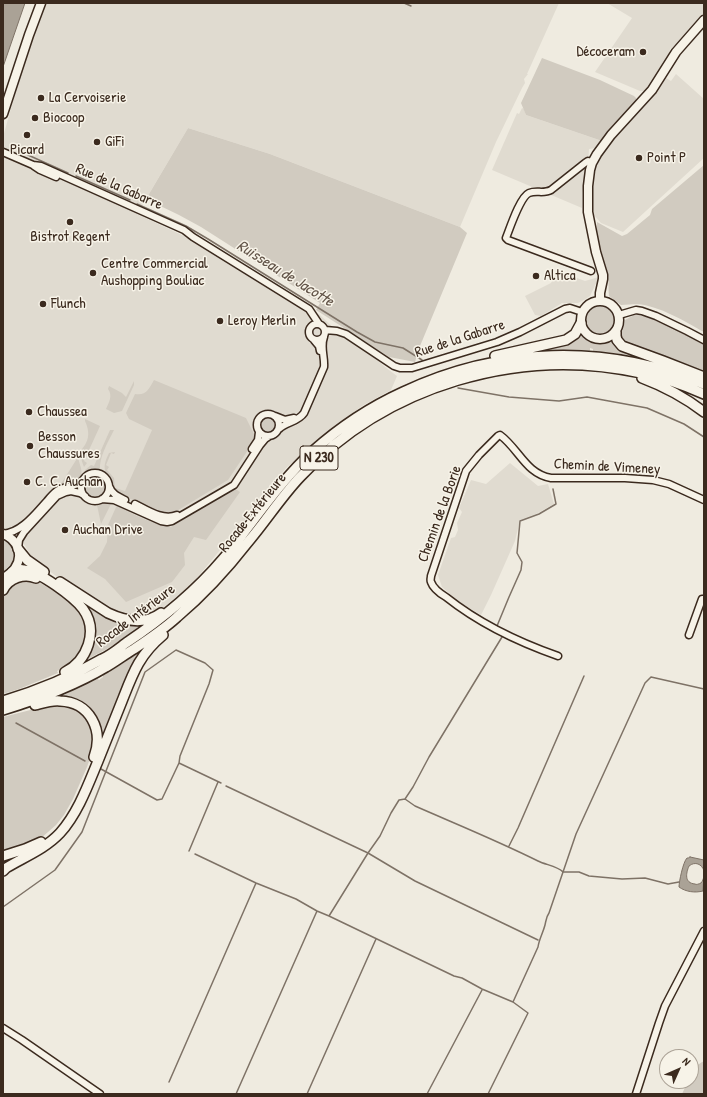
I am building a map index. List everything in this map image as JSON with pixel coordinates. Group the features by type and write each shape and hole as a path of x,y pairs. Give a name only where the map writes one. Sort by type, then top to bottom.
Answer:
{"highway":[{"path":"423,382 472,362 566,340 575,334 581,323"},
{"path":"616,332 617,340 622,346 704,377"},
{"name":"Rocade Intérieure","path":"3,700 30,693 103,659 139,635 176,607 207,582 221,561 243,535 267,502 292,472 314,450 362,414 388,399 423,382 473,366 496,361 526,357 576,355 624,360 661,369 704,384"},
{"name":"Rocade Extérieure","path":"3,712 56,692 106,667 177,618 207,582 250,540 273,508 316,462 339,442 366,422 391,407 436,387 477,374 534,365 554,364 590,365 642,373 658,377 704,394"},
{"path":"621,369 628,375 666,387 688,400 704,412"},
{"path":"18,549 27,560 38,568 108,613 126,620 139,621 156,616 207,582"},
{"path":"3,700 67,672 74,667 84,654 89,641 90,633 89,624 83,610 72,598 58,587 35,573 23,569 6,576"},
{"path":"3,590 13,579 27,576 40,579 72,598"},
{"path":"3,871 52,841 64,828 86,789 135,668 155,642 180,621 207,582"},
{"path":"3,712 55,701 72,703 79,705 90,716 97,731 98,739 95,755 85,781 75,802 61,825 41,842 3,856"}],"main road":[{"path":"3,100 37,3"},
{"path":"3,114 41,3"},
{"path":"600,300 603,275 592,238 588,212 588,186 592,163 611,135 652,90 676,52 704,20"},
{"path":"600,300 612,305 616,309 620,321 616,332 605,339 599,340 592,338 587,334 583,329 580,317 582,312 589,304 600,300"},
{"path":"3,534 12,539 16,544 19,555 19,561 16,567 6,576"}],"street":[{"name":"Rue de la Gabarre","path":"3,152 183,234 193,237 311,311 319,324"},
{"path":"591,271 506,238 520,204 526,196 534,192 547,192 551,190 584,163 588,161 592,163"},
{"path":"3,534 15,531 29,520 58,490 77,485 90,474 98,473 106,477 112,491 120,498 158,515 167,517 171,517 232,481 259,436 257,425 259,418 267,414 285,420 296,417 301,411 321,365 319,346 309,334 311,327 310,318 308,312 303,307"},
{"name":"Rue de la Gabarre","path":"326,330 340,331 346,334 394,366 400,368 412,368 497,342 535,325 565,308 582,312"},
{"path":"619,315 636,310 642,311 669,322 704,340"},
{"path":"18,549 19,540 24,532 58,496 66,492 78,492 93,500 114,500 167,522 172,521 234,485 265,439 275,434 282,426 298,419 304,413 324,367 322,345 326,330 319,324 314,324 311,327"},
{"path":"314,340 320,340 324,337"},
{"path":"275,416 279,422 279,429"},
{"path":"259,432 268,437"},
{"name":"Chemin de Vimeney","path":"498,436 502,437 532,470 542,476 551,478 653,480 669,484 704,500"},
{"name":"Chemin de la Borie","path":"498,436 466,471 431,576 431,582 440,592 459,608 503,634 558,656"},
{"path":"83,480 81,488 85,496"},
{"path":"102,499 108,493 109,486"},
{"path":"689,635 702,599 704,599"},
{"path":"636,1094 662,1013 704,931"},
{"path":"3,1028 100,1094"}],"shaded area":[{"path":"3,3 25,3 3,67"},
{"path":"46,3 559,3 528,74 524,79 525,83 496,142 460,227 270,154 188,128 137,214 201,244 259,276 320,315 340,334 373,356 397,376 391,390 362,406 286,468 192,584 154,615 137,620 115,612 67,584 33,559 21,539 11,531 3,528 3,137 24,62"},
{"path":"607,3 704,3 704,15 680,41 670,49 666,78 671,81 676,74 704,99 704,158 623,232 601,223 593,214 591,203 593,180 598,162 605,148 646,91 640,91 595,72 632,18"},
{"path":"542,58 600,80 634,96 636,100 611,127 602,141 526,115 521,103"},
{"path":"522,108 524,109 526,115 602,141 596,148 589,149 588,165 585,173 582,193 582,208 492,170 517,113 519,114"},
{"path":"188,128 270,154 460,227 467,233 420,346 415,362 389,357 316,310 320,303 201,227 146,199"},
{"path":"704,165 704,332 663,311 646,305 621,305 609,296 608,274 597,235 597,222 622,236 627,234 650,215 652,209"},
{"path":"558,271 585,281 599,277 590,296 584,300 578,303 562,303 541,316 535,315 525,296 551,283"},
{"path":"599,303 611,308 616,318 615,328 605,336 587,331 584,322 585,313 587,310"},
{"path":"634,315 650,318 660,322 680,331 704,345 704,373 624,343 618,333 625,320"},
{"path":"580,331 587,338 595,341 600,342 613,338 650,360 623,354 593,351 593,349 590,348 590,351 535,351 571,343"},
{"path":"154,380 246,418 256,438 228,480 170,515 162,514 118,493 115,488 125,491 152,430 129,419 126,413 135,394 145,393"},
{"path":"134,381 134,385 122,411 114,413 106,409 110,397 108,389 109,386 126,397"},
{"path":"268,416 274,419 277,425 274,431 268,434 262,431 259,425 262,419"},
{"path":"85,419 100,426 84,461 87,463 84,467 81,451 86,444 88,435"},
{"path":"110,430 114,430 102,455 100,470 93,470 85,473 85,470 91,465 94,466"},
{"path":"115,452 114,454 111,453 106,465 109,467 107,470 114,478 115,488 106,472 105,466 109,453"},
{"path":"78,457 82,473 80,479 78,482 59,487"},
{"path":"510,463 538,486 548,484 554,504 536,514 520,520 515,541 481,615 459,602 442,587 438,575 451,538 455,537 458,530 457,523 462,512 459,508 471,480 486,484"},
{"path":"91,477 99,477 105,483 105,491 99,497 91,497 85,491 85,483"},
{"path":"234,488 240,492 206,540 194,537 184,553 185,565 172,582 126,602 105,579 87,568 100,556 107,542 108,525 117,505 143,519 171,527"},
{"path":"107,500 111,502 111,504 101,524 97,505"},
{"path":"3,538 12,545 15,556 12,566 3,573"},
{"path":"15,580 35,580 61,595 77,608 84,619 87,635 82,654 62,671 61,669 57,671 58,673 3,694 3,594"},
{"path":"78,598 145,622 128,636 82,662 92,643"},
{"path":"146,648 95,762 99,728 60,697 97,678 99,680 103,677 103,675"},
{"path":"54,704 75,707 89,720 94,737 92,753 73,799 64,815 56,825 40,839 3,854 3,717"},
{"path":"690,857 704,860 704,871 700,865 691,864 687,872 687,880 691,883 701,883 704,876 703,891 691,892 679,887 684,864 687,858"},
{"path":"704,1061 704,1094 682,1094 684,1089 699,1089 699,1064"}],"waterway":[{"path":"404,3 411,6"},
{"name":"Ruisseau de Jacotte","path":"28,155 68,173"},
{"name":"Ruisseau de Jacotte","path":"76,176 130,200"},
{"name":"Ruisseau de Jacotte","path":"137,204 186,226 375,342 403,348 422,360"},
{"name":"Ruisseau de Jacotte","path":"458,388 509,397 559,401 587,397 647,408 684,424 704,437"},
{"path":"499,628 497,626 521,570 522,562 517,553 520,521 539,514 556,504 553,489"},
{"path":"195,854 256,883 296,899 329,916 380,836 399,800 405,799 413,787 429,757 502,637"},
{"path":"3,907 55,870 82,832 145,672 176,650 205,663 213,670 209,684 180,756 179,763"},
{"path":"509,846 584,676"},
{"path":"513,1002 538,947 576,834 645,683 651,677 704,689"},
{"path":"16,723 85,761"},
{"path":"101,769 157,800 162,799 179,763 221,783"},
{"path":"189,851 218,782"},
{"path":"226,786 368,853 415,881 538,940"},
{"path":"405,799 415,806 541,862 558,868 563,872 579,872 589,876 622,879 645,878 668,884 679,882"},
{"path":"169,1082 256,883"},
{"path":"236,1094 317,911"},
{"path":"329,916 454,976 462,978 482,989 513,1002 528,1013 488,1094"},
{"path":"307,1094 376,939"},
{"path":"427,1094 482,990"}],"place":[{"name":"Décoceram","path":"643,52"},
{"name":"La Cervoiserie","path":"41,98"},
{"name":"Biocoop","path":"35,118"},
{"name":"Picard","path":"27,135"},
{"name":"GiFi","path":"97,142"},
{"name":"Point P","path":"639,158"},
{"name":"Bistrot Regent","path":"70,222"},
{"name":"Centre Commercial Aushopping Bouliac","path":"93,273"},
{"name":"Altica","path":"536,276"},
{"name":"Flunch","path":"43,304"},
{"name":"Leroy Merlin","path":"220,321"},
{"name":"Chaussea","path":"29,412"},
{"name":"Besson Chaussures","path":"30,446"},
{"name":"C. C. Auchan","path":"27,482"},
{"name":"Auchan Drive","path":"65,530"}]}
